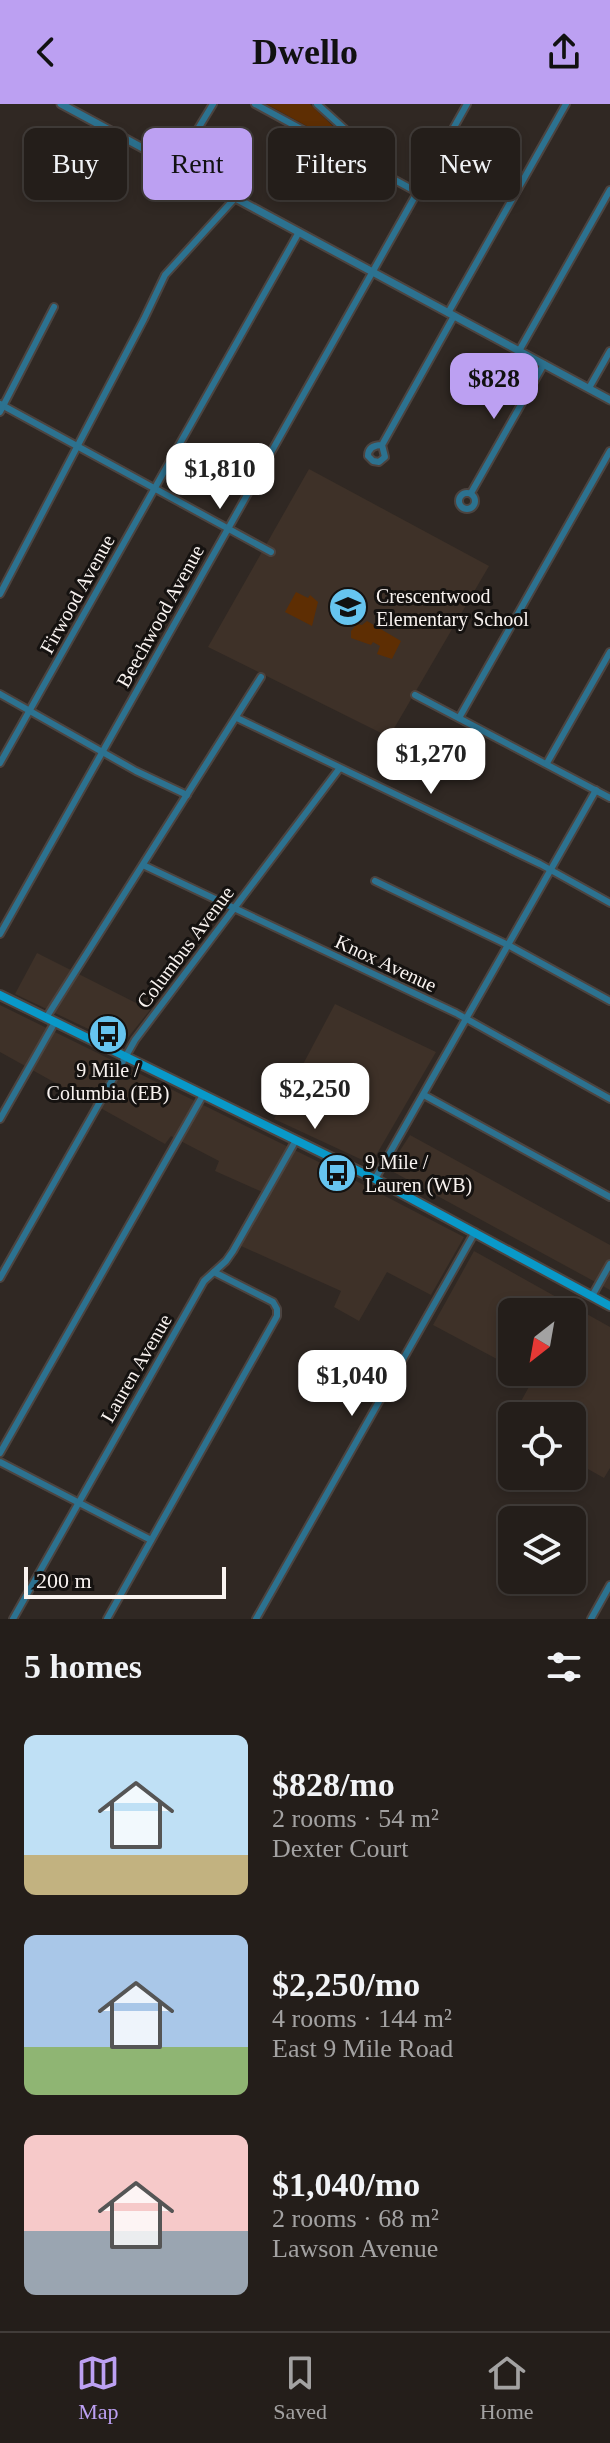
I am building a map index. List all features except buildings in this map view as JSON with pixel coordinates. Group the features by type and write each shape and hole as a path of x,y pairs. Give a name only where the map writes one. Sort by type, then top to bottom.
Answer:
{"main road":[{"path":"0,995 375,1179 610,1306"}],"street":[{"path":"61,104 143,147"},
{"path":"198,128 213,104"},
{"path":"255,104 299,128"},
{"path":"317,104 344,128"},
{"name":"Beechwood Avenue","path":"453,128 467,104"},
{"path":"382,445 566,104"},
{"path":"519,351 610,190"},
{"path":"0,594 165,275 233,200"},
{"path":"241,200 610,400"},
{"name":"Beechwood Avenue","path":"0,934 413,200"},
{"name":"Firwood Avenue","path":"0,763 299,232"},
{"path":"54,307 1,407 271,552"},
{"path":"589,388 610,351"},
{"path":"471,493 544,364"},
{"path":"459,718 610,451"},
{"path":"547,763 610,652"},
{"path":"0,1119 51,1020 143,865 261,677"},
{"path":"0,694 136,771 187,795"},
{"path":"415,695 610,798"},
{"path":"237,718 610,903"},
{"name":"Columbus Avenue","path":"0,1278 135,1040 339,769"},
{"path":"375,1179 596,790"},
{"name":"Knox Avenue","path":"143,865 466,1019 610,1099"},
{"path":"375,881 508,945 610,1001"},
{"path":"0,1453 203,1095"},
{"path":"424,1095 610,1197"},
{"name":"Lauren Avenue","path":"13,1619 204,1281 233,1251 296,1140"},
{"path":"256,1619 475,1232"},
{"path":"592,1296 610,1264"},
{"path":"107,1619 278,1312 270,1300 214,1272"},
{"path":"0,1462 151,1540"},
{"path":"591,1619 610,1585"}],"shaded area":[{"path":"266,104 310,104 335,128 310,128"},
{"name":"Crescentwood Elementary School","path":"309,469 489,566 389,737 208,647"},
{"path":"296,592 308,598 310,595 318,602 312,626 285,612"},
{"path":"367,621 401,641 392,659 377,654 380,646 373,642 371,645 351,638 351,631 357,624"},
{"path":"37,953 150,1010 122,1045 15,994"},
{"path":"335,1004 436,1052 371,1164 274,1119"},
{"path":"0,1005 464,1237 431,1295 387,1272 359,1321 334,1307 341,1291 241,1246 269,1195 215,1171 219,1161 171,1136 165,1144 0,1052"},
{"path":"410,1135 610,1245 610,1290 388,1169"},
{"path":"474,1251 558,1298 498,1298 498,1360 433,1325"},
{"path":"586,1314 610,1327 610,1468 604,1478 586,1468 586,1402 521,1402 529,1386 586,1386"}],"place":[{"name":"Crescentwood Elementary School","path":"348,607"},
{"name":"9 Mile / Columbia (EB)","path":"108,1034"},
{"name":"9 Mile / Lauren (WB)","path":"337,1173"}]}
